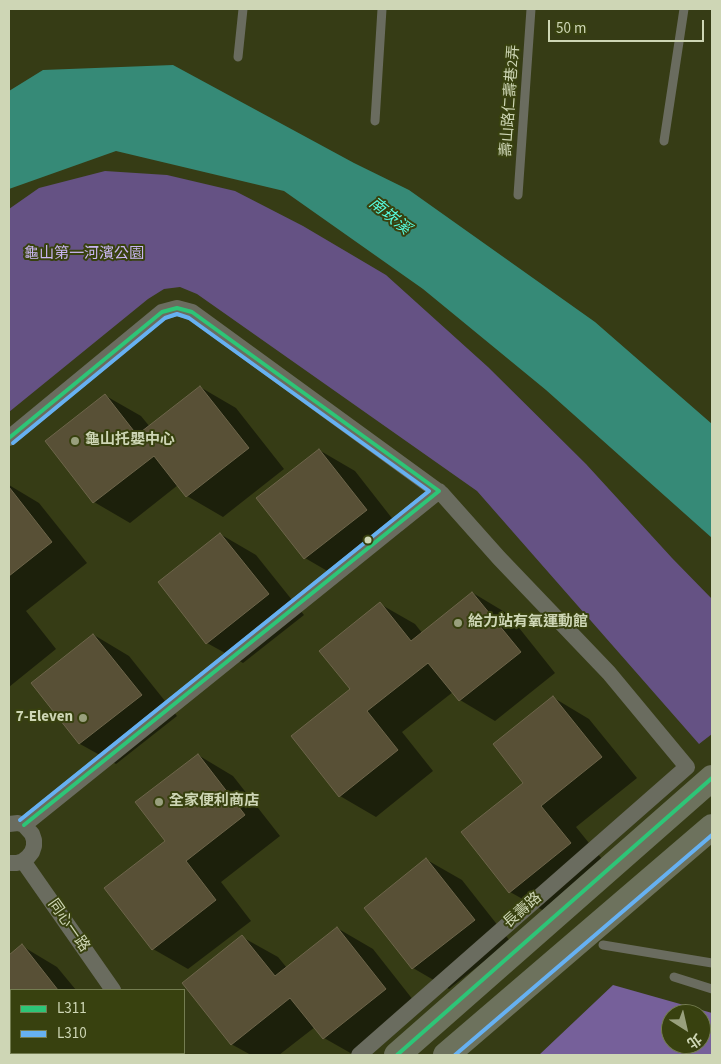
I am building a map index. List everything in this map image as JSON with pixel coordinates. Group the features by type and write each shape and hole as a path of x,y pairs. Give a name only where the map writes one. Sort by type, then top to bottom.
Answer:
{"main road":[{"name":"長壽路","path":"397,1055 712,778"},
{"path":"446,1055 712,827"}],"street":[{"path":"9,438 162,312 177,308 192,312 441,492 20,826 32,834 34,846 32,852 16,862"},
{"name":"長壽路","path":"358,1055 687,767 609,673 499,558 441,492"},
{"name":"同心一路","path":"16,862 112,989"}],"lane":[{"path":"238,57 243,9"},
{"path":"375,121 382,9"},
{"name":"壽山路仁壽巷2弄","path":"518,194 531,9"},
{"path":"664,141 684,9"},
{"path":"603,945 712,963"},
{"path":"674,977 712,989"}],"green space":[{"name":"龜山第一河濱公園","path":"105,171 167,175 235,191 303,226 386,275 488,367 586,464 712,599 712,734 699,744 477,491 197,294 180,287 164,289 148,299 9,412 9,209 39,188"}],"shaded area":[{"path":"613,985 680,1004 661,1004 661,1054 711,1054 712,1013 712,1055 539,1055"}],"water":[{"name":"南崁溪","path":"173,65 354,163 409,190 595,322 712,424 712,538 546,390 423,289 284,191 116,151 9,189 9,91 43,70"}],"building":[{"path":"200,386 249,448 186,497 154,456 93,503 45,441 105,394 137,435"},
{"path":"319,449 367,510 304,559 256,498"},
{"path":"9,487 52,542 9,576"},
{"path":"220,533 269,594 206,644 158,582"},
{"path":"472,592 521,652 459,701 428,663 367,711 398,750 339,797 291,736 350,689 319,651 380,602 411,641"},
{"path":"93,634 142,695 79,744 31,683"},
{"path":"553,696 602,757 541,806 571,843 509,893 461,832 523,783 493,744"},
{"path":"198,754 245,815 186,861 216,900 152,950 104,888 165,841 135,802"},
{"path":"426,858 475,920 412,969 364,908"},
{"path":"337,927 386,989 323,1039 290,998 231,1045 182,983 242,935 275,976"},
{"path":"22,944 57,989 9,990 9,955"}],"transit line":[{"name":"L311","path":"9,438 162,312 177,308 192,312 439,491 24,825"},
{"name":"L310","path":"13,443 165,318 177,314 189,318 429,491 20,820"},
{"name":"L311","path":"397,1055 712,778"},
{"name":"L310","path":"455,1055 712,835"}],"place":[{"name":"龜山托嬰中心","path":"75,441"},
{"name":"給力站有氧運動館","path":"458,623"},
{"name":"7-Eleven","path":"83,718"},
{"name":"全家便利商店","path":"159,802"}]}
